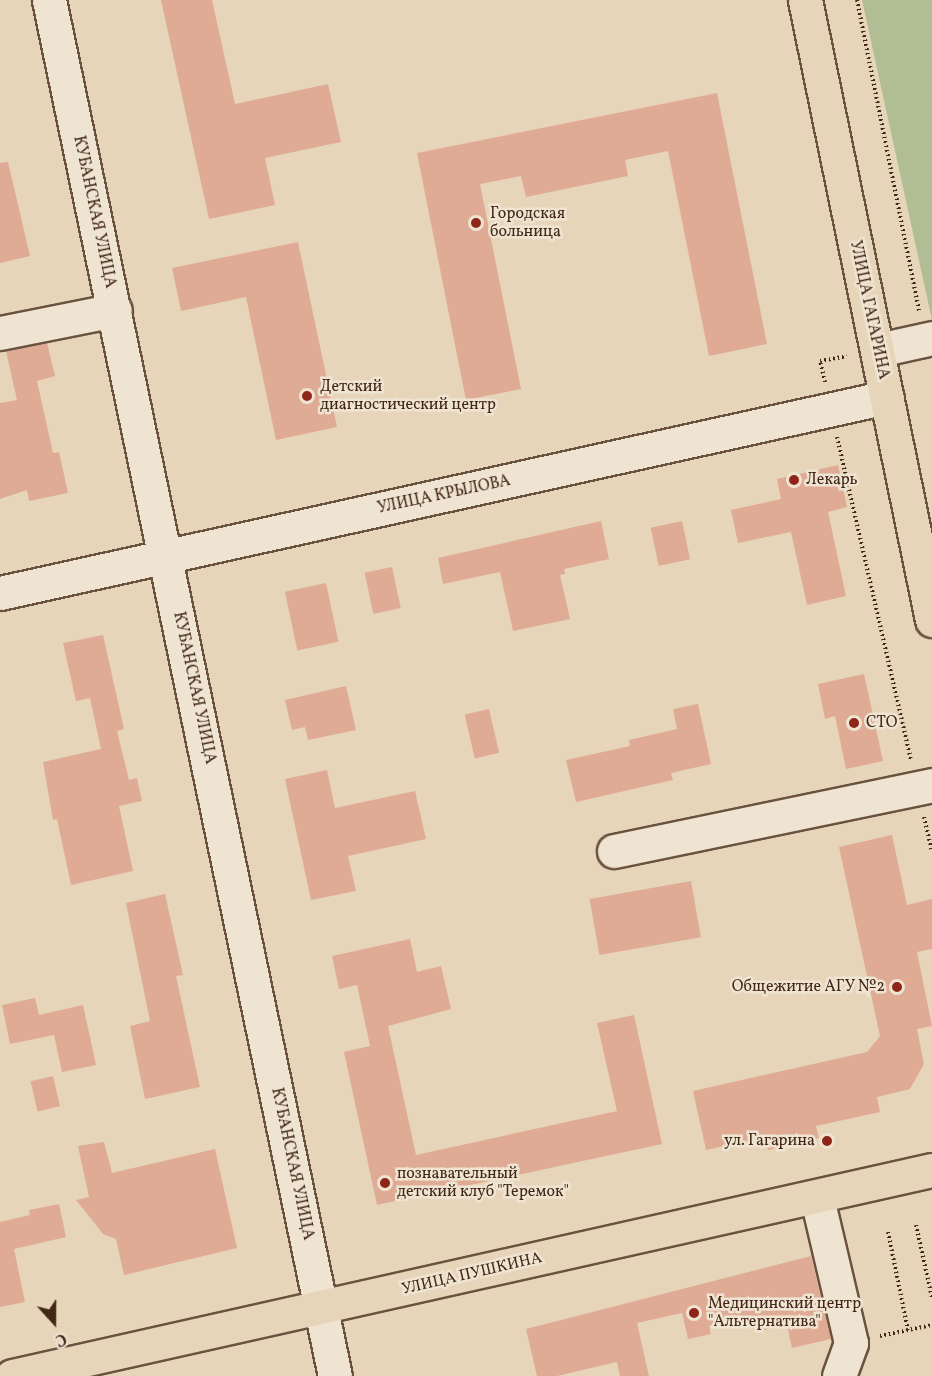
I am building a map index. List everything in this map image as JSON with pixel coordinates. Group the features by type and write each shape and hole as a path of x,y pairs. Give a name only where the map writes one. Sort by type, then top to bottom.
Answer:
{"main road":[{"name":"УЛИЦА ГАГАРИНА","path":"805,0 932,620"},
{"name":"УЛИЦА ПУШКИНА","path":"12,1376 817,1198 932,1170"}],"street":[{"name":"КУБАНСКАЯ УЛИЦА","path":"49,0 167,556 335,1376"},
{"path":"0,333 115,310"},
{"path":"878,350 928,338"},
{"name":"УЛИЦА КРЫЛОВА","path":"0,593 887,397"},
{"path":"614,851 925,787"},
{"path":"817,1198 851,1343 839,1376"}],"path":[{"path":"857,0 928,338"},
{"path":"878,350 820,361 925,787 932,851"},
{"path":"916,1226 932,1299"},
{"path":"888,1232 908,1330"},
{"path":"851,1343 932,1325"}],"green space":[{"path":"862,0 932,0 932,320"}],"building":[{"path":"161,0 212,0 235,104 328,84 341,142 265,158 275,205 209,219"},
{"path":"717,93 767,344 709,356 668,151 625,160 628,176 526,197 521,176 480,184 521,389 466,400 417,153"},
{"path":"8,162 30,256 0,263 0,163"},
{"path":"298,242 337,427 276,440 246,297 181,311 172,268"},
{"path":"47,343 55,376 37,381 53,453 59,452 68,493 29,501 27,490 0,499 0,403 17,400 6,351"},
{"path":"838,465 847,507 828,512 846,596 807,605 791,532 738,543 731,510 781,499 777,479"},
{"path":"601,521 609,559 564,569 565,574 560,575 570,619 513,631 500,572 443,584 438,558"},
{"path":"682,521 690,559 659,566 651,528"},
{"path":"392,567 401,608 373,614 365,573"},
{"path":"326,583 338,642 297,650 285,592"},
{"path":"103,635 124,729 117,731 129,780 137,778 142,801 119,806 133,871 71,885 57,819 53,820 43,762 101,749 90,698 76,701 63,643"},
{"path":"864,674 883,761 846,769 835,716 825,719 818,684"},
{"path":"346,686 356,730 308,740 305,727 292,730 285,700"},
{"path":"698,704 711,764 671,773 673,780 576,802 566,760 630,746 629,740 677,729 673,709"},
{"path":"489,709 499,753 475,758 465,715"},
{"path":"327,770 335,808 415,791 426,839 348,856 356,891 311,900 285,779"},
{"path":"892,835 907,905 932,899 932,949 917,952 932,1026 917,1029 924,1064 910,1089 877,1097 880,1112 816,1126 819,1138 768,1150 765,1137 706,1150 693,1091 867,1052 880,1036 839,847"},
{"path":"691,881 701,937 599,955 590,899"},
{"path":"165,894 183,975 176,976 200,1087 145,1099 130,1026 150,1021 126,903"},
{"path":"410,939 417,972 441,966 451,1009 388,1026 416,1155 617,1111 597,1023 634,1015 662,1144 377,1205 344,1052 370,1046 357,985 339,989 332,956"},
{"path":"35,998 39,1015 83,1005 96,1065 62,1072 54,1035 10,1044 2,1005"},
{"path":"53,1076 60,1106 38,1111 31,1081"},
{"path":"104,1142 112,1173 215,1149 237,1248 124,1275 116,1239 103,1234 76,1200 89,1197 78,1146"},
{"path":"59,1204 66,1237 14,1249 25,1302 0,1307 0,1222 30,1215 29,1210"},
{"path":"811,1256 831,1339 792,1348 787,1325 760,1331 757,1316 709,1326 711,1334 688,1339 682,1313 637,1323 649,1376 620,1376 617,1362 557,1376 537,1376 526,1329"}],"place":[{"name":"Городская больница","path":"476,223"},
{"name":"Детский диагностический центр","path":"307,396"},
{"name":"Лекарь","path":"794,480"},
{"name":"СТО","path":"854,723"},
{"name":"Общежитие АГУ №2","path":"897,987"},
{"name":"ул. Гагарина","path":"827,1141"},
{"name":"познавательный детский клуб \"Теремок\"","path":"385,1183"},
{"name":"Медицинский центр \"Альтернатива\"","path":"694,1313"}]}
